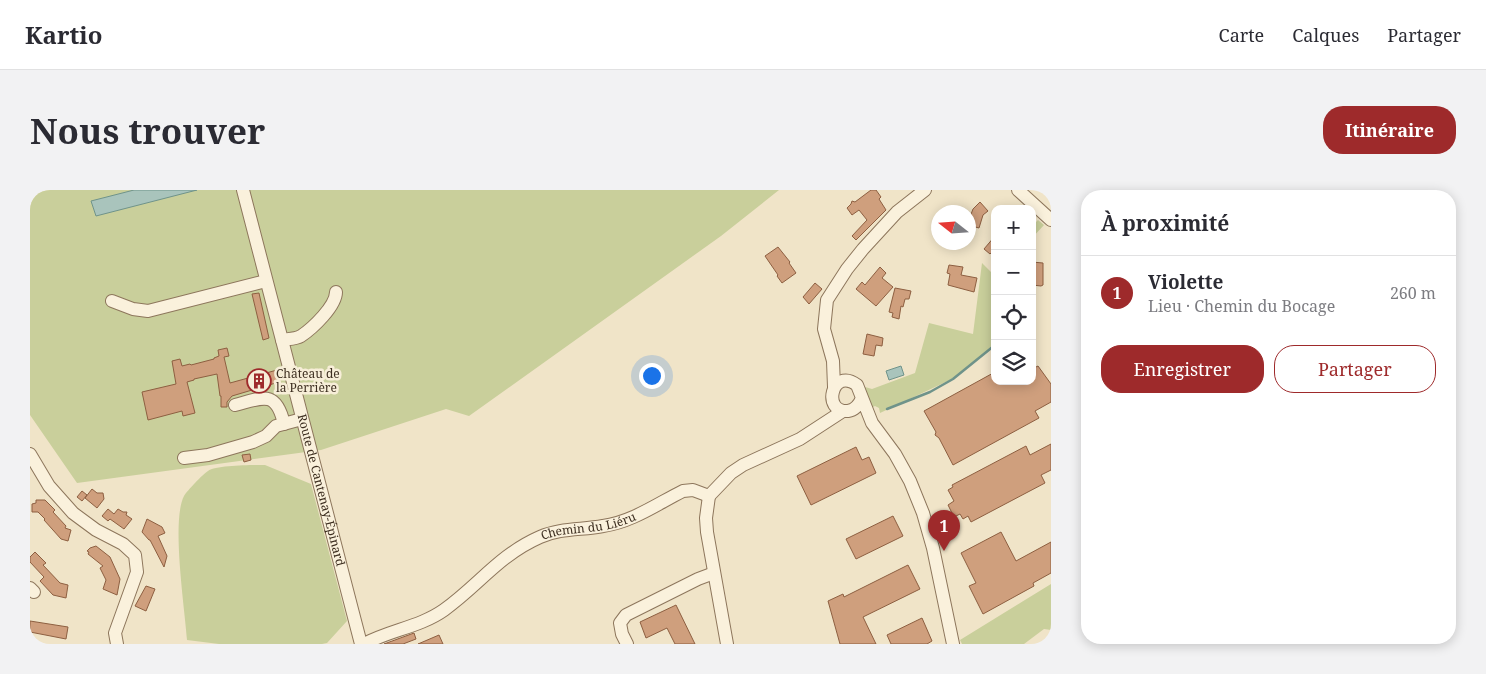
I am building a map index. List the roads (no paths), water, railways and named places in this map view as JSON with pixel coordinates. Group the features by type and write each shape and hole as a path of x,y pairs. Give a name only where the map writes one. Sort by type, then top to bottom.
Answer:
{"street":[{"name":"Route de Cantenay-Épinard","path":"243,190 362,644"},
{"path":"815,428 832,401 834,387 833,360 824,328 824,312 830,294 863,249 897,212 925,190"},
{"path":"1018,190 1051,220"},
{"path":"112,301 133,309 148,310 266,281"},
{"path":"282,340 300,337 330,308 336,297 336,292"},
{"path":"833,360 850,381 860,388 872,423 895,454 912,486 923,513 933,548 953,644"},
{"path":"834,387 842,381 850,381"},
{"path":"235,405 263,398 274,401 280,410 284,424"},
{"path":"727,644 707,532 706,518 709,496 731,472 800,439 845,411 857,407 862,398"},
{"path":"832,401 838,408 872,423"},
{"path":"184,458 215,453 253,442 266,436 276,426 302,419"},
{"path":"30,454 49,486 73,512 96,530 123,544 135,555 137,572 115,633 117,644"},
{"name":"Chemin du Liéru","path":"362,644 425,621 443,610 516,549 542,536 563,530 604,526 624,521 682,491 693,490 709,496"},
{"path":"627,644 622,634 620,623 626,615 714,573"}],"water":[{"path":"134,190 197,190 96,216 91,201"},
{"path":"901,366 904,375 889,380 886,371"}],"waterway":[{"path":"887,409 930,392 953,379 991,348"}],"place":[{"name":"Château de la Perrière","path":"259,381"},
{"name":"Violette","path":"944,551"}]}
